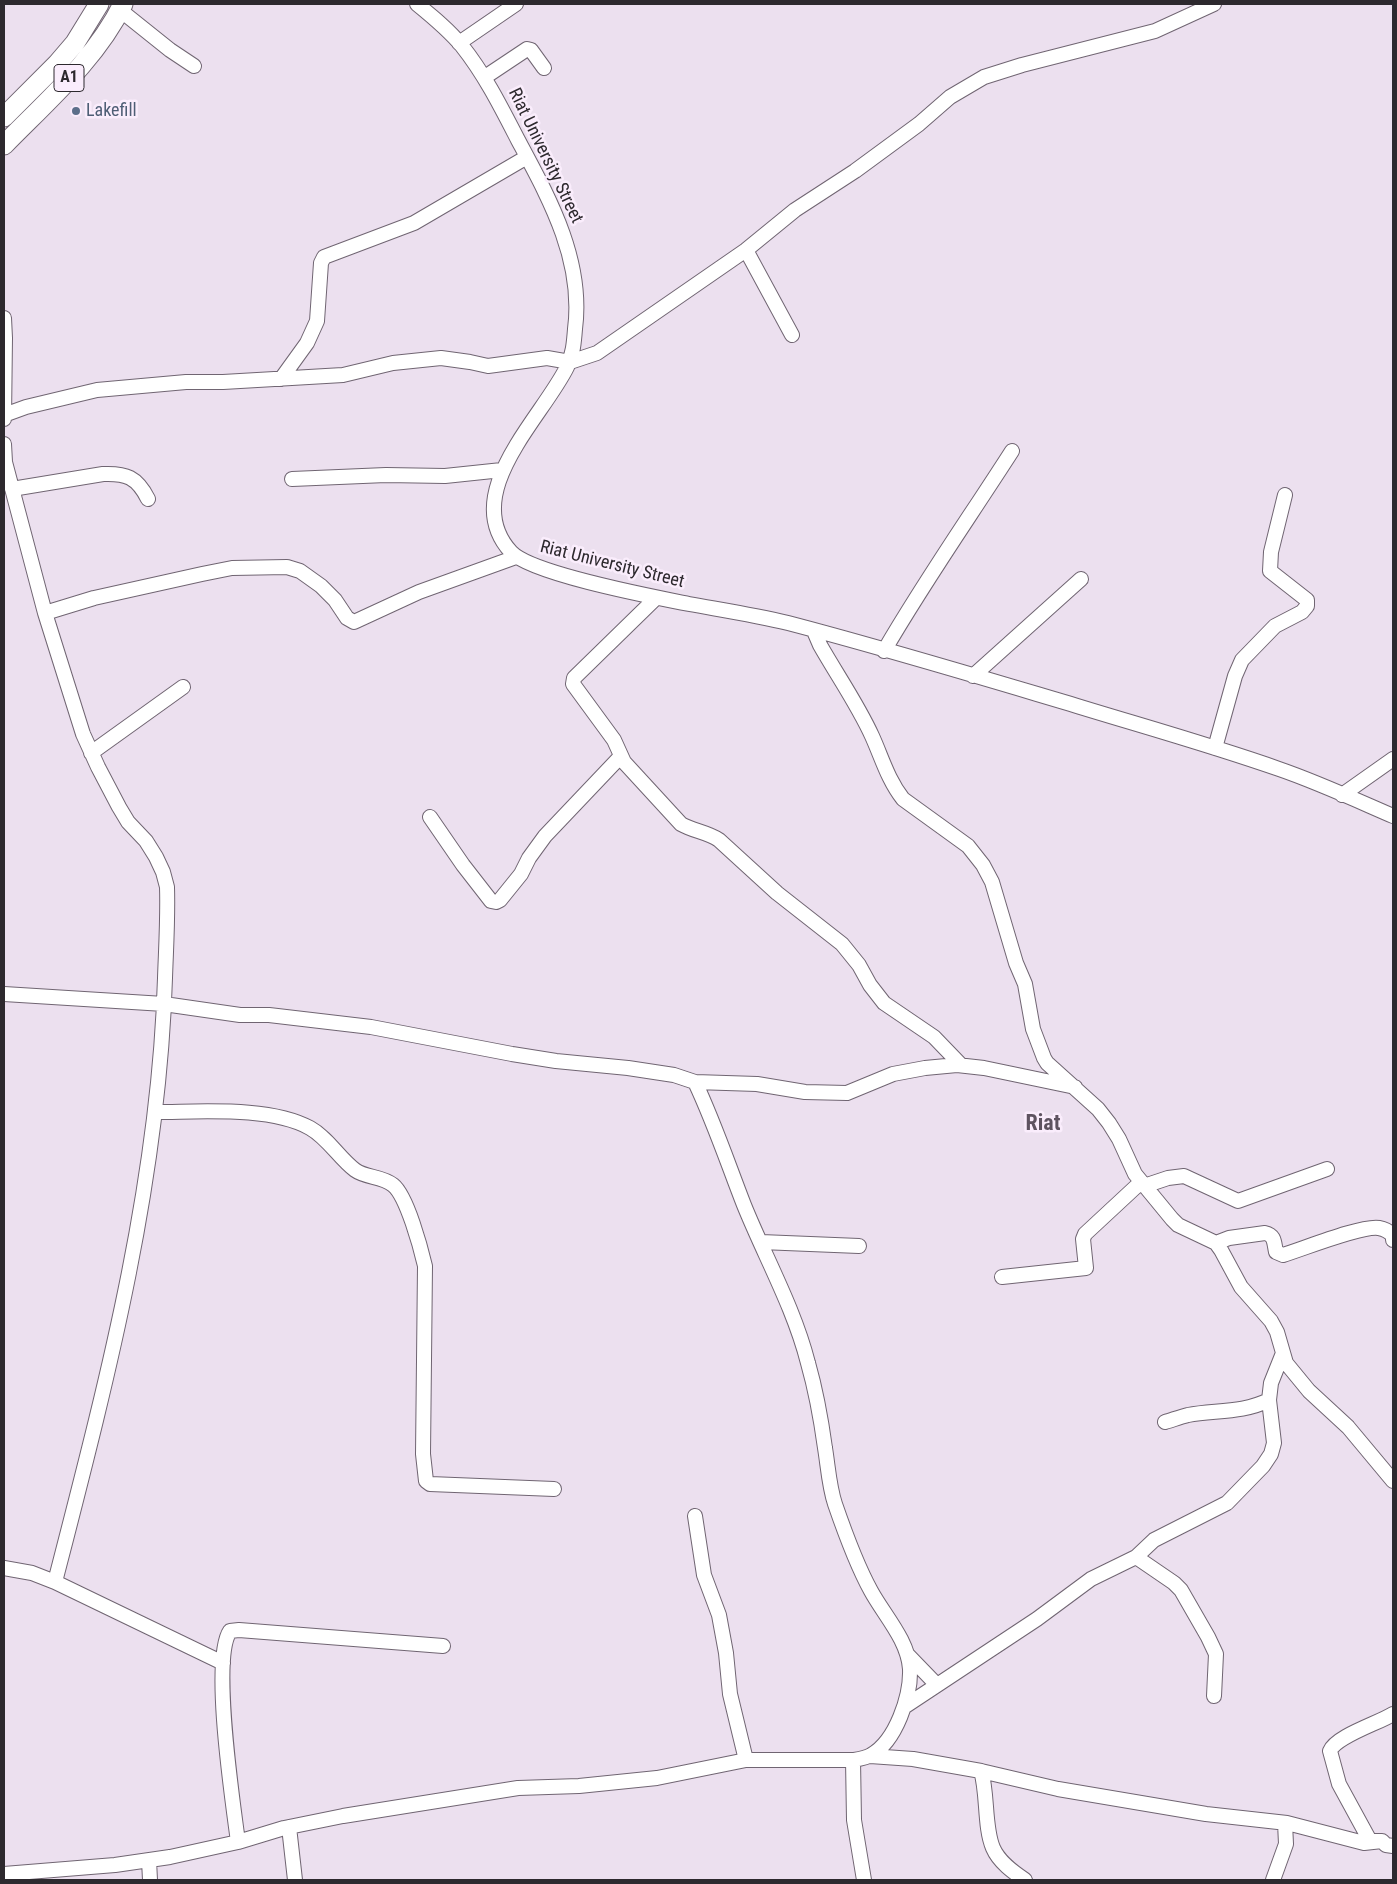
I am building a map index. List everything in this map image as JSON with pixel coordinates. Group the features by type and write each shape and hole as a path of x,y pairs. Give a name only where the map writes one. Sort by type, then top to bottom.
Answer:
{"highway":[{"name":"A1","path":"4,117 57,64 75,43 99,4"},
{"name":"A1","path":"4,145 94,51 122,7"}],"street":[{"name":"Riat University Street","path":"417,4 459,43 485,77 553,209 566,239 572,265 577,311 570,362 507,459 502,470 495,500 495,517 499,534 516,557 552,572 656,598 785,623 973,676 1215,748 1282,770 1393,816"},
{"path":"459,43 516,4"},
{"path":"4,415 26,407 97,390 186,382 343,375 393,363 441,358 483,366 547,358 570,362 597,353 610,346 746,250 795,210 919,124 950,97 984,77 1022,65 1155,31 1214,4"},
{"path":"122,7 170,50 194,66"},
{"path":"485,77 527,49 531,50 544,68"},
{"path":"281,379 307,343 314,327 319,298 321,263 324,257 414,223 527,157"},
{"path":"746,250 792,335"},
{"path":"4,318 4,419"},
{"path":"4,444 5,462 45,613 83,734 119,807 128,822 146,841 163,872 167,887 164,1004 156,1112 140,1219 119,1322 55,1582"},
{"path":"884,651 918,593 1012,451"},
{"path":"292,479 386,475 445,476 502,470"},
{"path":"12,489 103,474 115,474 133,479 142,488 148,499"},
{"path":"1215,748 1235,676 1242,660 1275,626 1302,612 1307,606 1307,600 1270,571 1271,552 1285,494"},
{"path":"45,613 87,600 193,575 232,568 286,567 300,571 321,586 335,600 347,618 354,622 419,592 516,557"},
{"path":"973,676 1081,579"},
{"path":"656,598 572,684 614,740 624,762 681,824 710,834 719,840 777,893 842,944 859,965 870,985 884,1003 934,1036 961,1065"},
{"path":"814,631 872,736 882,763 896,790 903,799 968,846 983,865 992,882 1016,963 1025,984 1033,1029 1044,1058 1109,1123 1136,1174 1178,1225 1216,1243 1222,1250 1241,1287 1271,1322 1277,1332 1286,1363 1309,1391 1348,1428 1393,1481"},
{"path":"92,753 183,687"},
{"path":"430,817 463,865 491,901 496,902 500,900 521,874 529,858 545,836 621,756"},
{"path":"1342,795 1393,759"},
{"path":"4,994 164,1004 240,1015 269,1015 371,1027 556,1061 674,1075 695,1082 757,1084 806,1092 846,1093 893,1074 925,1068 961,1065 1075,1087"},
{"path":"695,1082 710,1111 745,1205 799,1333 808,1362 821,1419 834,1502 860,1570 894,1628 910,1668 904,1707 896,1727 880,1748 870,1756"},
{"path":"156,1112 254,1114 284,1118 310,1128 359,1173 378,1178 393,1185 405,1203 422,1251 425,1266 423,1454 426,1481 430,1484 554,1489"},
{"path":"1002,1277 1086,1268 1083,1239 1085,1234 1143,1184 1184,1176 1238,1201 1327,1169"},
{"path":"1216,1243 1229,1238 1265,1233 1270,1234 1273,1238 1276,1252 1284,1255 1337,1237 1373,1228 1387,1230 1393,1236 1393,1240"},
{"path":"761,1242 858,1246"},
{"path":"904,1707 936,1684 1037,1619 1091,1579 1136,1557 1154,1540 1227,1503 1263,1466 1271,1454 1274,1444 1269,1400 1270,1383 1283,1353"},
{"path":"1164,1422 1188,1415 1243,1410 1258,1406 1269,1400"},
{"path":"695,1516 704,1575 719,1615 726,1653 730,1694 746,1760"},
{"path":"1136,1557 1174,1583 1181,1590 1204,1629 1216,1654 1214,1696"},
{"path":"4,1568 32,1573 55,1582 222,1663"},
{"path":"238,1842 223,1695 222,1663 226,1637 230,1631 239,1630 443,1646"},
{"path":"906,1654 936,1684"},
{"path":"1387,1843 1369,1839 1339,1784 1330,1751 1332,1746 1343,1739 1393,1714"},
{"path":"4,1874 92,1873 238,1842 289,1827 343,1816 518,1788 579,1786 656,1778 746,1760 853,1760 870,1756 913,1759 982,1777 1206,1814 1285,1823 1364,1843 1387,1843"},
{"path":"853,1760 854,1820 864,1880"},
{"path":"982,1777 993,1849 1008,1868 1025,1880"},
{"path":"1273,1880 1286,1844 1285,1823"},
{"path":"289,1827 295,1880"},
{"path":"149,1860 150,1880"}],"place":[{"name":"Lakefill","path":"76,111"}],"district":[{"name":"Riat","path":"1043,1124"}]}
